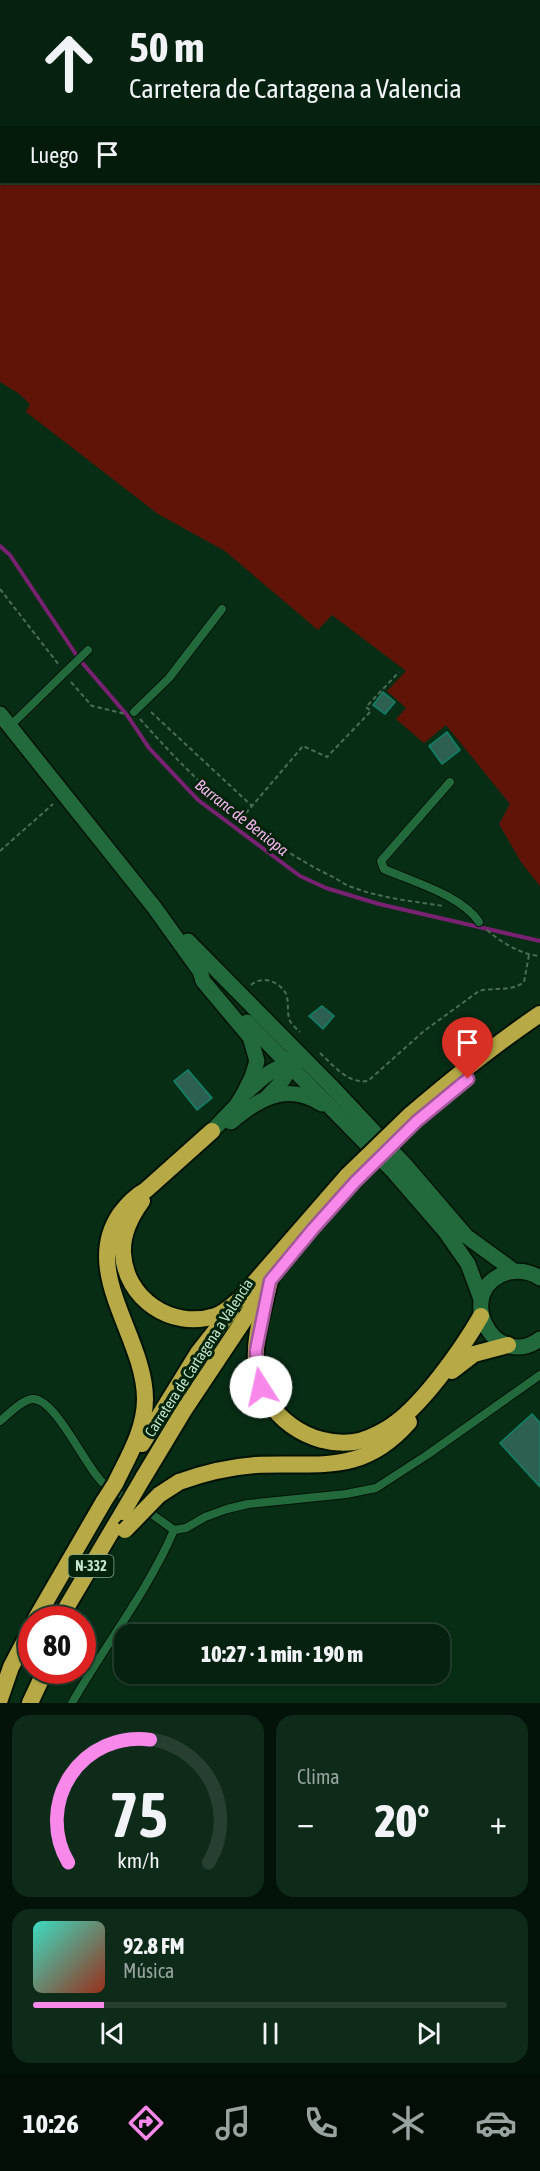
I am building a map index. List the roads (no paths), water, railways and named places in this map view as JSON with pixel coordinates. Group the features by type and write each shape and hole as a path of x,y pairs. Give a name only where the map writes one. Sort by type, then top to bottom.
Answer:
{"highway":[{"path":"500,1047 540,1014"},
{"name":"Carretera de Cartagena a Valencia","path":"67,1606 184,1410 270,1281 351,1179 414,1118 500,1047 540,1026"},
{"path":"115,1484 141,1429 145,1399 140,1364 108,1274 108,1246 116,1221 136,1195 146,1190 212,1131"},
{"path":"43,1606 104,1501 134,1458 198,1353 241,1298 351,1179"},
{"path":"146,1190 143,1200 132,1215 123,1251 125,1267 135,1291 165,1314 184,1319 214,1316 241,1298"},
{"path":"270,1281 256,1350 257,1372 261,1387 273,1409 283,1420 294,1429 328,1442 357,1442 389,1427 403,1417 459,1351 481,1316"},
{"path":"80,1606 125,1530 159,1495 179,1482 228,1468 331,1464 359,1460 390,1441 460,1364 474,1354 516,1346"},
{"path":"0,1699 18,1654"},
{"path":"17,1703 26,1684"},
{"path":"30,1703 39,1684"}],"street":[{"path":"5,720 154,907 200,971 394,1172 445,1231 468,1264 481,1299 481,1316 490,1334 516,1346 540,1352"},
{"path":"154,907 330,1085 406,1166 466,1236 514,1271"},
{"path":"200,971 203,981 250,1038 257,1061 252,1077 236,1106 212,1131"},
{"path":"222,977 227,988 292,1058 282,1082 267,1097"},
{"path":"243,1095 273,1070 291,1065 301,1067 436,1209 455,1224"},
{"path":"212,1131 225,1126 257,1101 267,1097 299,1094 312,1098 335,1111"},
{"path":"481,1299 493,1280 503,1274 514,1271 525,1272 540,1278"},
{"path":"516,1346 540,1339"}],"lane":[{"path":"134,712 169,678 222,609"},
{"path":"5,720 65,673 88,650"},
{"path":"450,782 381,861 384,869 459,902 479,922"},
{"path":"0,1421 27,1400 36,1399 41,1402 57,1418 102,1482 174,1530 186,1528 205,1517 227,1509 248,1504 375,1488 427,1455 540,1375"},
{"path":"72,1703 157,1567 174,1530"},
{"path":"0,1682 6,1668 18,1651"}],"waterway":[{"name":"Barranc de Beniopa","path":"0,546 10,555 79,659 127,715 149,748 198,800 300,876 326,888 379,904 540,941"}]}
